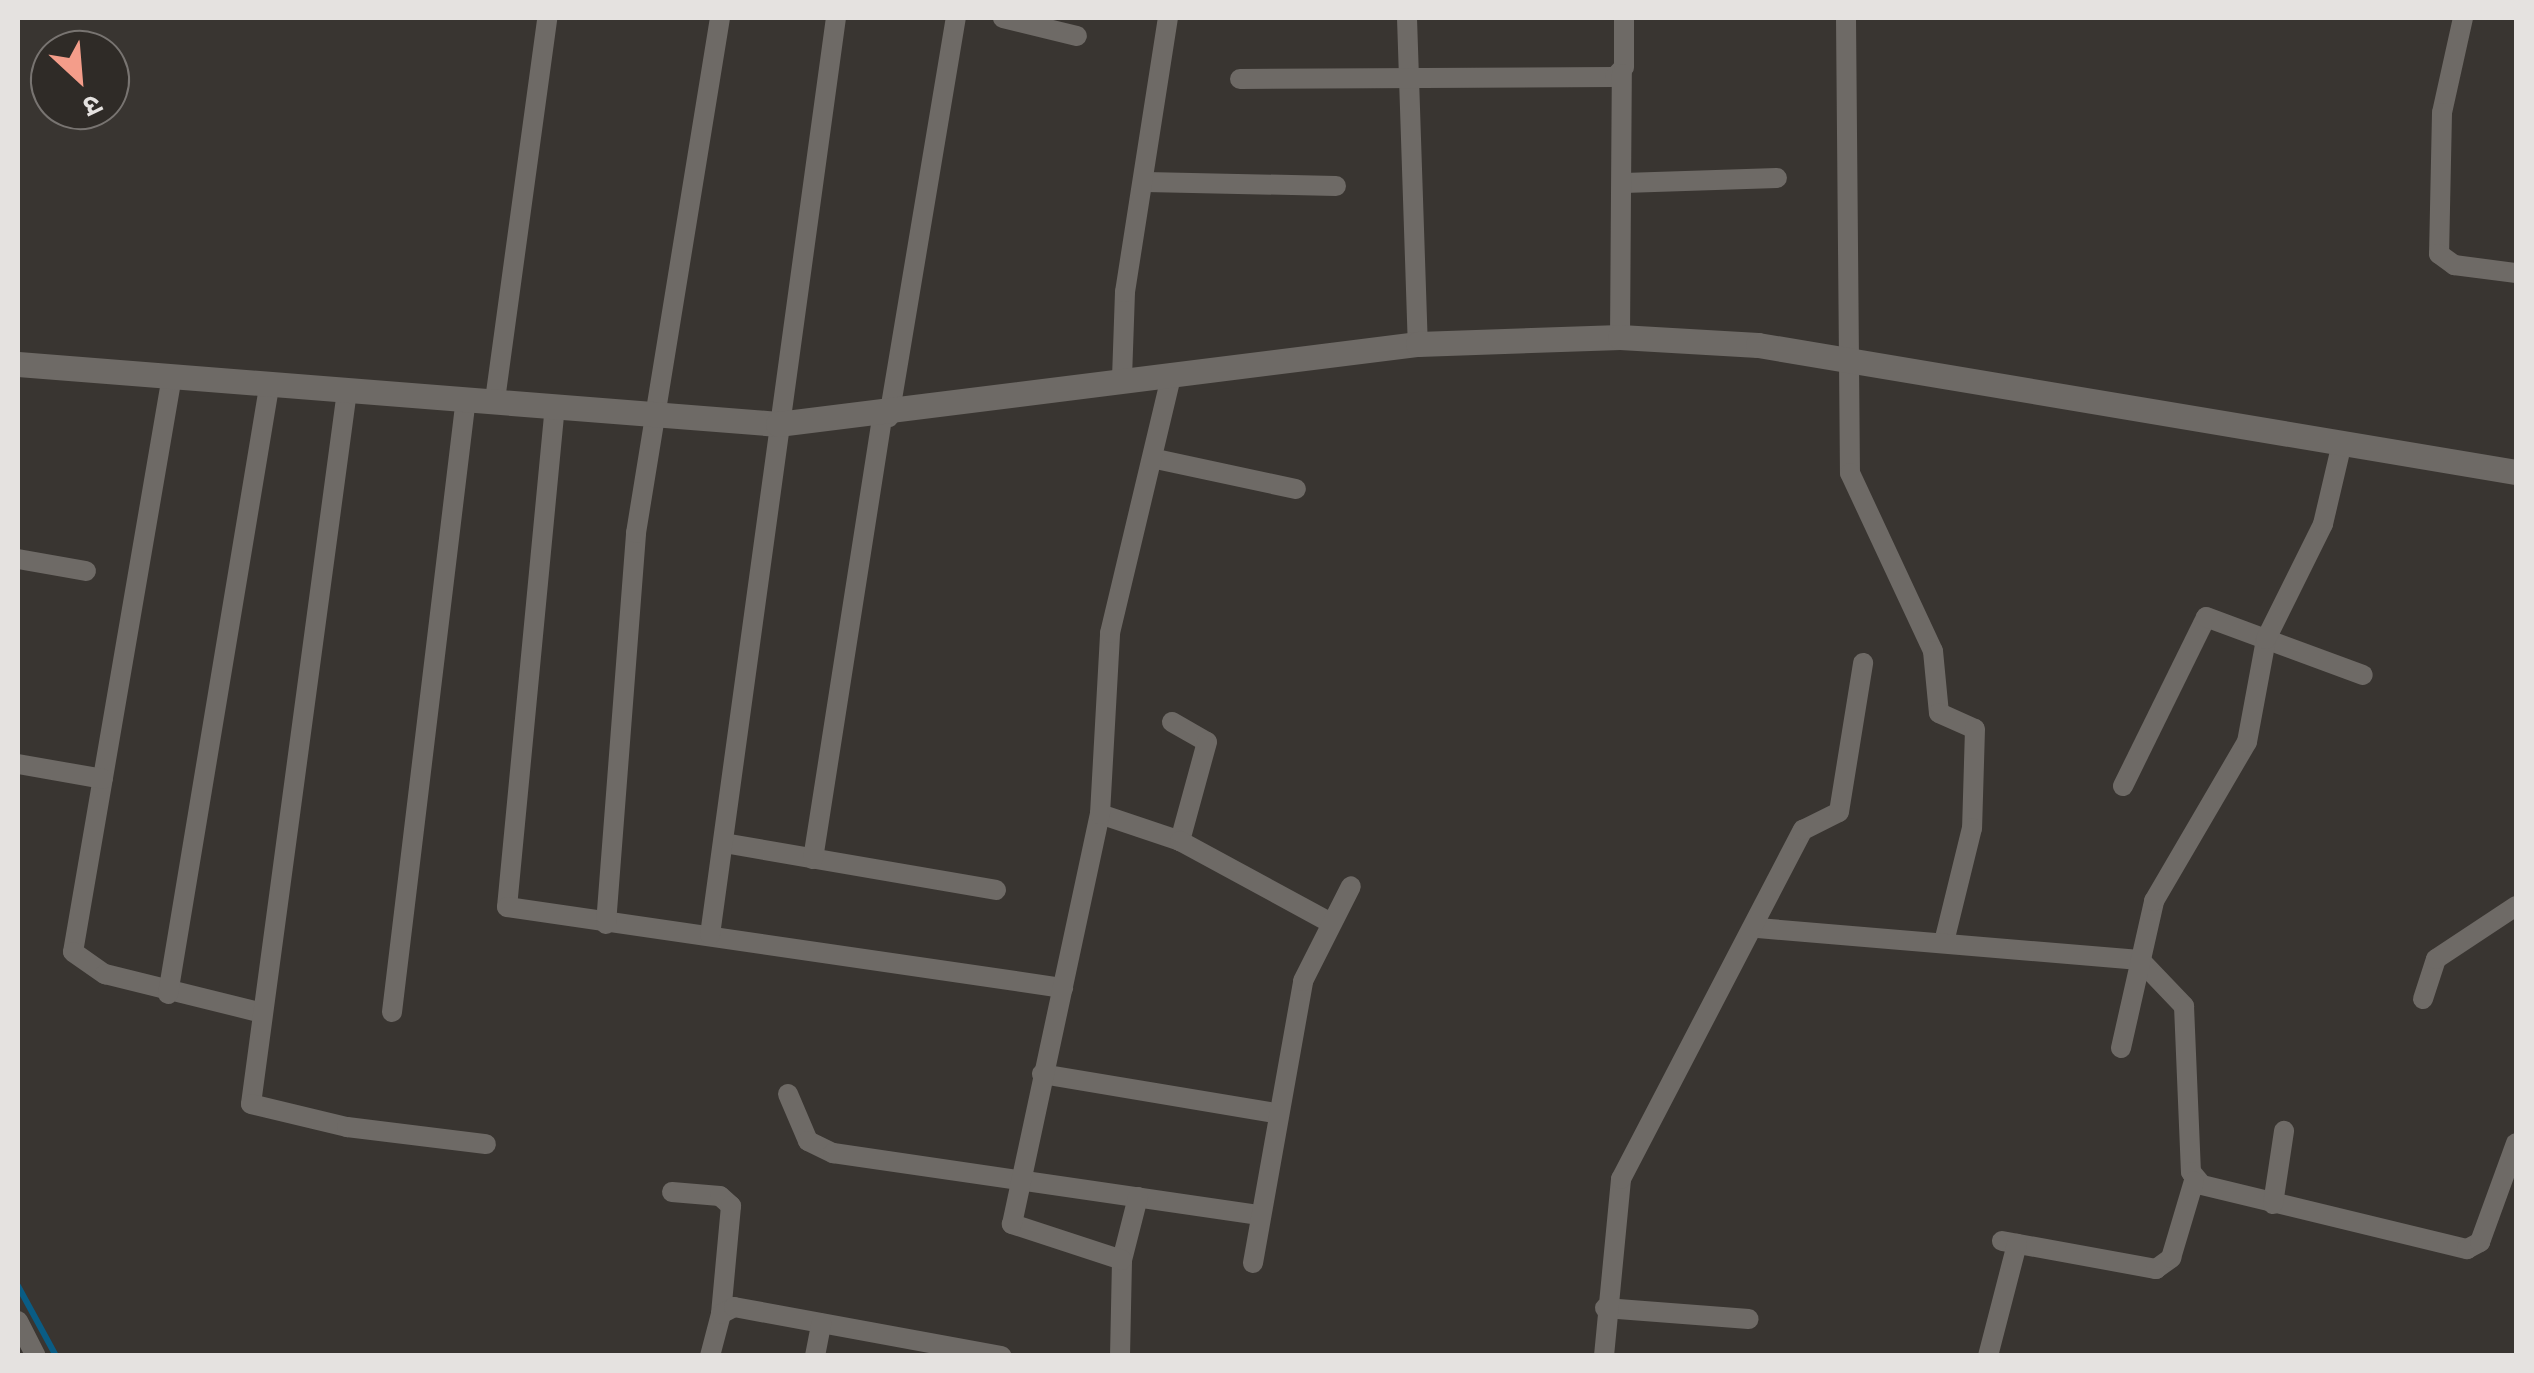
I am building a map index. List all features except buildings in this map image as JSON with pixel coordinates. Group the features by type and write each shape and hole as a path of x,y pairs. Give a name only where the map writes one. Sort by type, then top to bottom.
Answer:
{"street":[{"path":"495,400 547,18"},
{"path":"606,924 636,533 660,414 720,18"},
{"path":"710,935 836,18"},
{"path":"813,858 956,18"},
{"path":"1003,18 1077,36"},
{"path":"1122,378 1125,292 1146,182 1168,18"},
{"path":"1407,18 1418,344"},
{"path":"1620,336 1624,18"},
{"path":"1846,18 1845,443 1865,516 1933,652 1939,713 1975,729 1972,828 1945,938"},
{"path":"2464,18 2441,128 2439,254 2454,265 2516,274"},
{"path":"1240,79 1407,73 1622,74"},
{"path":"1624,182 1777,178"},
{"path":"1146,182 1336,186"},
{"path":"18,364 269,387 495,400 778,424 886,417 1122,378 1418,344 1620,336 1758,344 1844,362 2516,472"},
{"path":"1122,1260 1015,1229 1042,1074 1100,814 1110,633 1156,459 1172,373"},
{"path":"172,376 73,952 93,969 168,994 258,1012"},
{"path":"168,994 269,387"},
{"path":"347,391 258,1012 250,1098 260,1112 486,1144"},
{"path":"392,1012 466,398"},
{"path":"554,406 506,901 512,912 710,935 1063,988"},
{"path":"2121,1048 2140,960 2181,842 2247,742 2266,639 2323,524 2342,444"},
{"path":"1156,459 1296,488"},
{"path":"18,559 86,570"},
{"path":"2122,786 2202,620 2266,639 2363,676"},
{"path":"1604,1356 1604,1308 1621,1179 1758,928 1802,830 1843,804 1863,663"},
{"path":"1172,722 1207,742 1180,841"},
{"path":"18,764 103,780"},
{"path":"1100,814 1180,841 1329,922"},
{"path":"724,844 996,890"},
{"path":"1253,1263 1274,1113 1303,980 1350,886"},
{"path":"2423,999 2436,959 2516,906"},
{"path":"1758,928 1945,938 2140,960 2184,1006 2194,1181 2164,1266 2009,1242 1988,1356"},
{"path":"1042,1074 1274,1113"},
{"path":"788,1094 818,1149 1260,1216"},
{"path":"2272,1204 2284,1131"},
{"path":"2194,1181 2272,1204 2466,1250 2480,1242 2510,1185 2516,1144"},
{"path":"672,1192 720,1196 731,1206 721,1314 710,1356"},
{"path":"1120,1356 1122,1260 1138,1196"},
{"path":"721,1314 734,1306 924,1350 1002,1356"},
{"path":"1604,1308 1749,1320"},
{"path":"18,1322 36,1356"},
{"path":"814,1356 821,1324"}],"waterway":[{"path":"18,1286 56,1356"}]}
